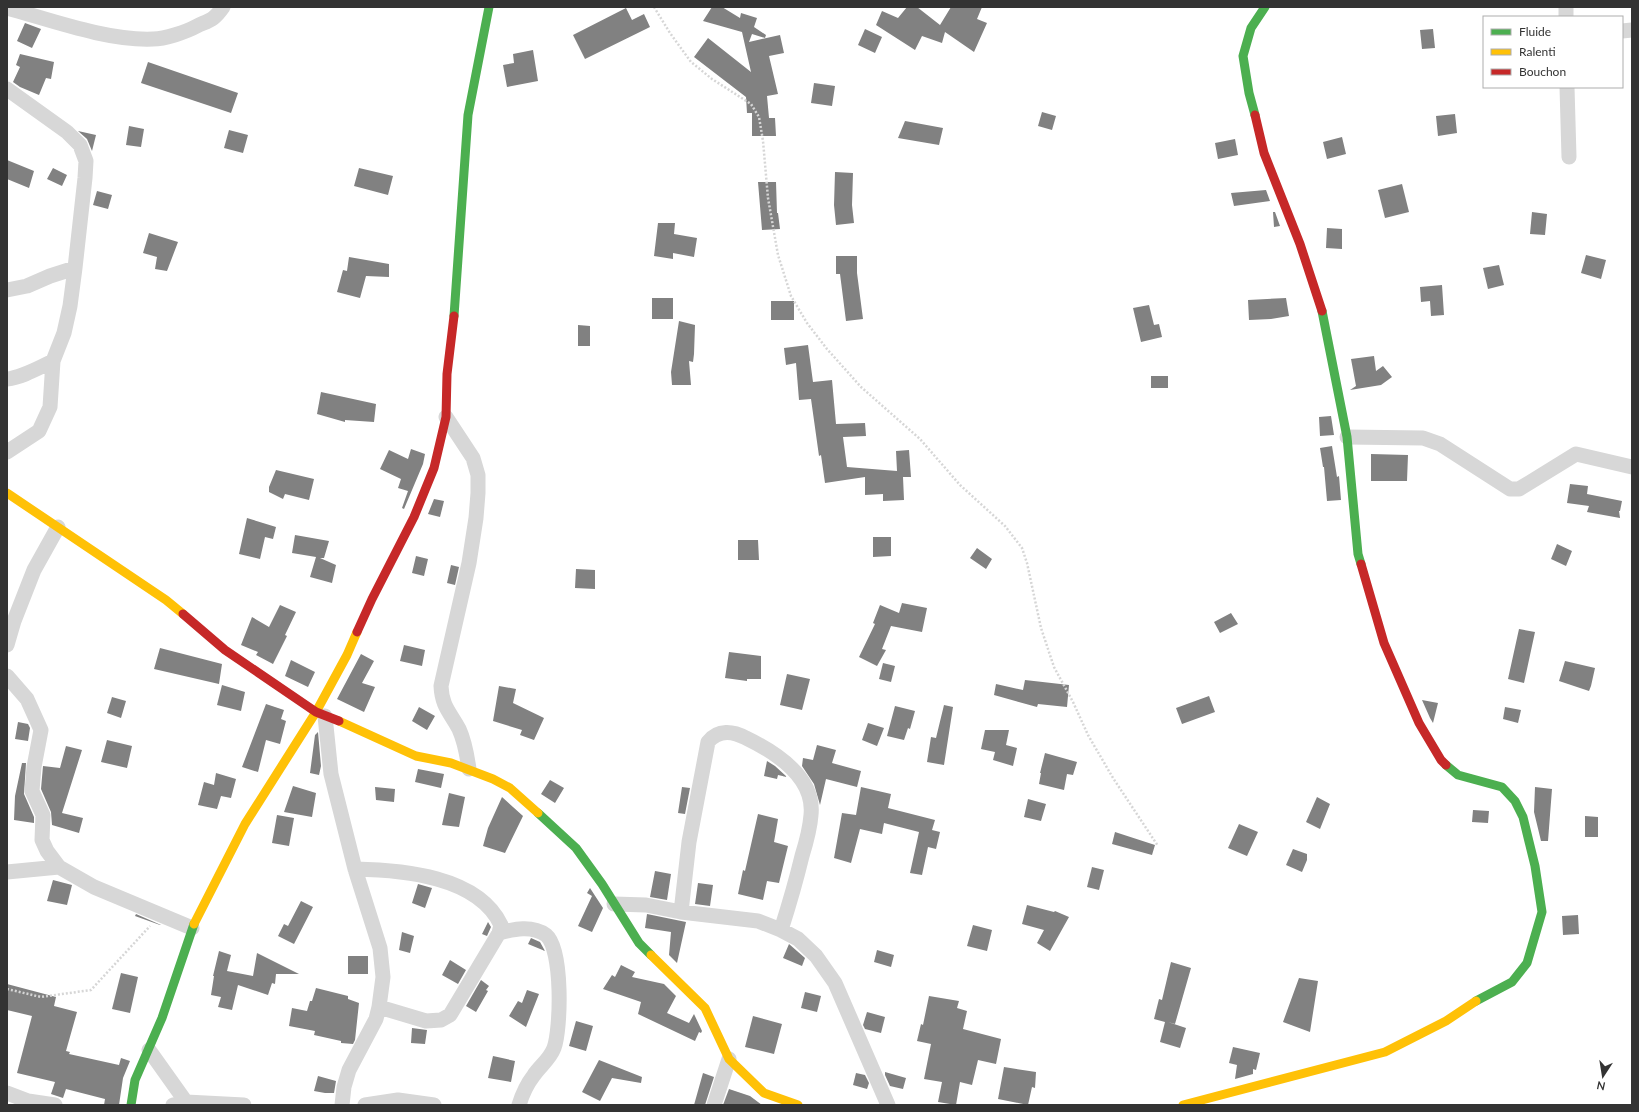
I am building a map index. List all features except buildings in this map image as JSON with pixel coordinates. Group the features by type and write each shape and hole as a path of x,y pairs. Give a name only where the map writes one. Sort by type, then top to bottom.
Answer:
{"street":[{"path":"7,8 85,30 129,38 154,39 189,30 215,18 223,7"},
{"path":"131,1105 135,1080 162,1018 192,928 245,824 276,773 320,714 372,599 414,517 434,468 446,417 447,374 453,329 468,115 489,7"},
{"path":"1183,1105 1385,1052 1446,1021 1474,1002 1512,982 1526,963 1542,912 1535,866 1523,817 1515,801 1502,787 1458,775 1441,760 1418,723 1387,650 1358,554 1347,437 1323,314 1300,244 1264,152 1249,93 1243,56 1251,28 1265,7"},
{"path":"1567,88 1569,157"},
{"path":"7,90 67,132 80,145 86,161 70,306 64,333 53,361 50,407 39,431 7,452"},
{"path":"7,290 27,286 50,276 75,268"},
{"path":"7,378 26,373 53,361"},
{"path":"446,417 473,458 478,475 476,518 469,563 441,686 442,698 447,711 459,729 467,754 468,769"},
{"path":"1347,437 1423,438 1440,444 1510,489 1519,489 1576,454 1632,467"},
{"path":"7,493 166,600 225,650 320,714 360,730 416,756 451,763 493,779 510,788 571,843 639,942 705,1008 729,1060 764,1093 798,1105"},
{"path":"7,645 14,621 34,570 58,527"},
{"path":"7,676 26,699 41,730 34,767 32,791 43,814 42,840 47,851 59,868 94,887 192,928"},
{"path":"320,714 331,774 355,870 380,948 383,977 380,1007 370,1031 349,1070 344,1087 342,1105"},
{"path":"680,912 689,842 708,742 713,735 719,732 737,733 761,745 784,761 800,777 809,795 812,813 808,837 793,893 781,930"},
{"path":"7,872 59,868"},
{"path":"355,870 383,870 418,875 441,881 471,892 488,905 502,925 499,933 450,1015 442,1020 426,1021 380,1007"},
{"path":"614,904 646,905 680,912 758,921 781,930 798,939 816,956 835,983 888,1105"},
{"path":"499,933 513,929 525,928 537,930 547,936 553,950 558,981 557,1035 553,1050 533,1075 525,1089 519,1105"},
{"path":"149,1050 180,1104 244,1105"},
{"path":"714,1105 729,1060"},
{"path":"7,1093 28,1101 55,1105"},
{"path":"365,1105 398,1100 434,1105"}],"path":[{"path":"654,7 670,33 692,62 712,79 751,104 759,117 763,141 768,198 778,255 791,296 807,323 827,349 861,387 920,439 960,484 1005,526 1022,548 1027,563 1041,628 1054,667 1073,702 1088,735 1113,778 1158,846"},
{"path":"7,989 41,996 91,990 160,915"}],"traffic: fast":[{"path":"454,316 468,115 489,7"},
{"path":"1255,115 1249,93 1243,56 1251,28 1265,7"},
{"path":"1322,311 1347,437 1358,554 1361,564"},
{"path":"1446,765 1458,775 1502,787 1515,801 1523,817 1535,866 1542,912 1527,963 1512,982 1476,1001"},
{"path":"538,813 576,848 602,884 639,943 651,955"},
{"path":"131,1105 135,1080 162,1018 194,924"}],"traffic: slow":[{"path":"7,493 166,600 183,614"},
{"path":"194,924 245,824 316,712 347,655 357,632"},
{"path":"339,721 416,756 451,763 493,779 510,788 538,813"},
{"path":"651,955 705,1008 729,1059 764,1093 798,1105"},
{"path":"1183,1105 1385,1052 1446,1021 1476,1001"}],"traffic: jam":[{"path":"1255,115 1264,153 1300,244 1322,311"},
{"path":"357,632 372,599 414,517 434,468 446,417 447,374 454,316"},
{"path":"1361,564 1384,643 1419,723 1441,760 1446,765"},
{"path":"183,614 225,650 316,712 339,721"}]}
